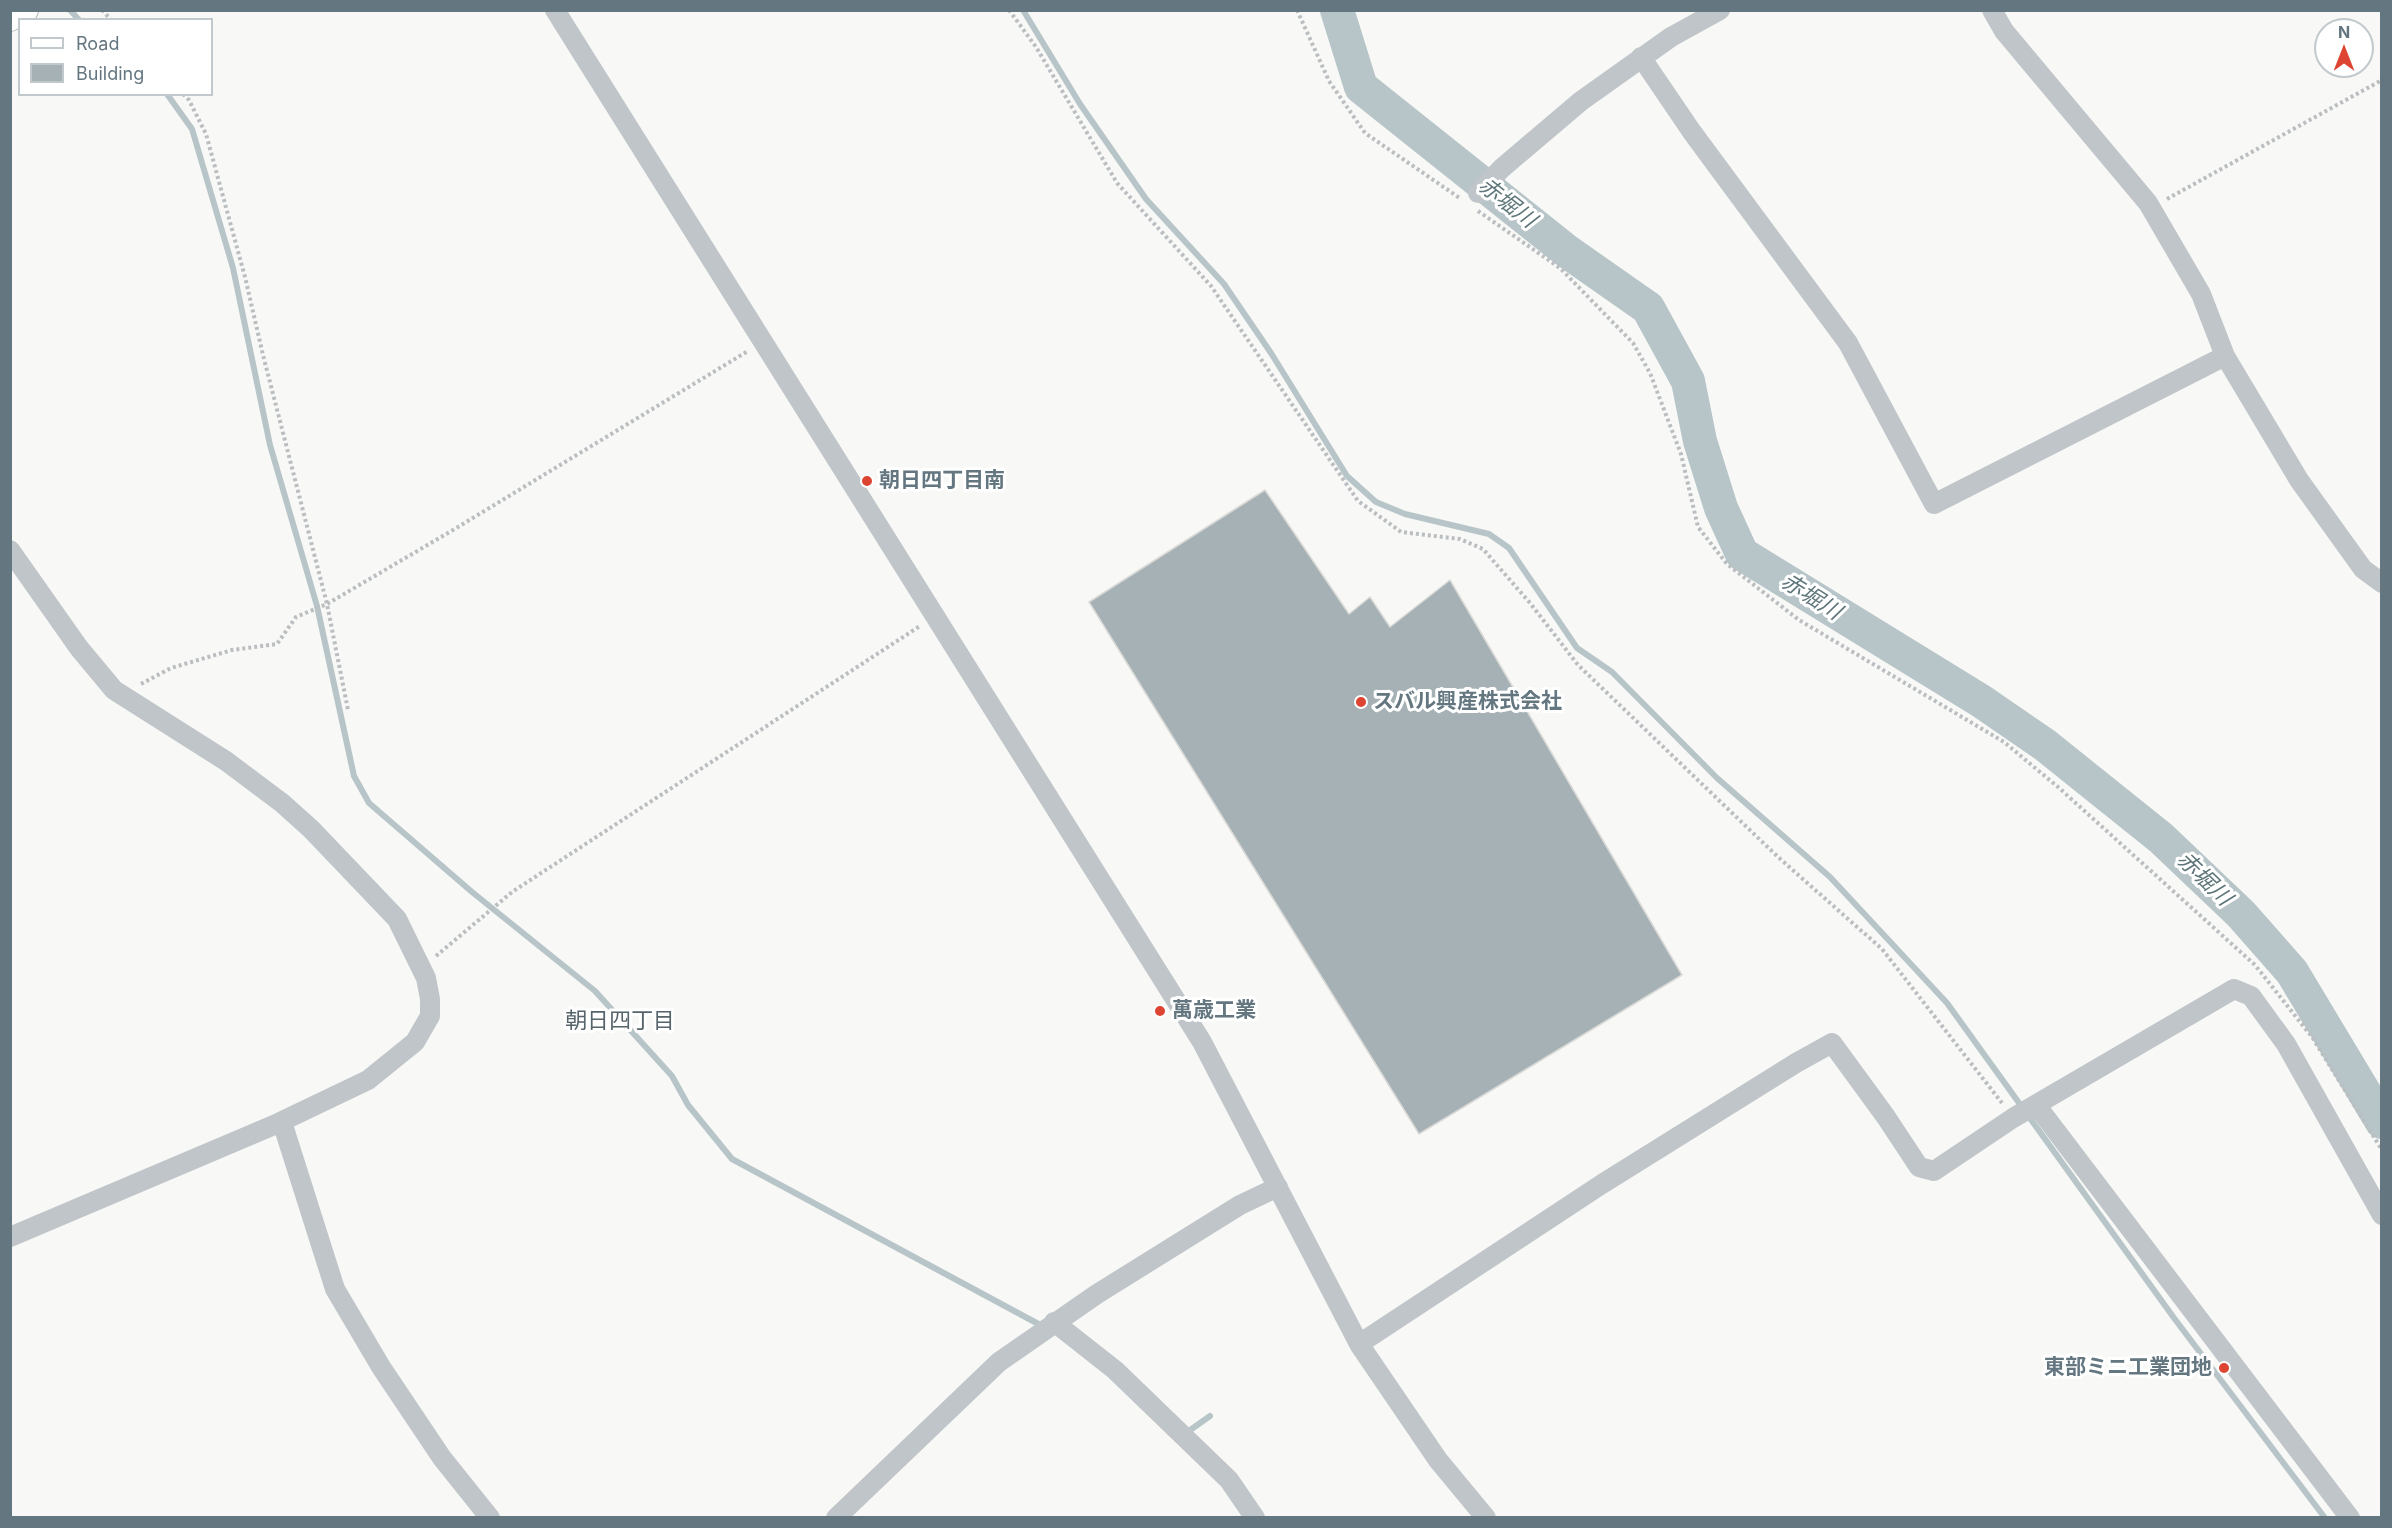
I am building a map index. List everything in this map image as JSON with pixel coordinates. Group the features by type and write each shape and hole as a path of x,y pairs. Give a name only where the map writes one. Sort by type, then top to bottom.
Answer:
{"main road":[{"path":"10,19 26,10"}],"street":[{"path":"555,10 1202,1042 1359,1344 1438,1460 1486,1518"},
{"path":"1472,198 1502,168 1581,101 1671,37 1720,10"},
{"path":"1992,10 2004,31 2151,208 2201,294 2225,356 2299,480 2363,569 2382,583"},
{"path":"1641,57 1699,141 1848,343 1934,504 2225,356"},
{"path":"10,550 79,648 114,690 226,761 282,803 311,829 397,920 426,978 430,999 430,1016 415,1042 368,1080 282,1122 10,1237"},
{"path":"1359,1344 1602,1184 1832,1043 1919,1167 1934,1171 2013,1118 2234,989 2251,996 2286,1044 2382,1215"},
{"path":"2037,1106 2350,1518"},
{"path":"282,1122 335,1289 417,1422 442,1458 490,1518"},
{"path":"836,1518 999,1362 1054,1322 1240,1204 1278,1187"},
{"path":"1054,1322 1114,1370 1229,1480 1255,1518"}],"path":[{"path":"1009,10 1036,47 1117,183 1211,286 1358,501 1401,532 1460,539 1483,549 1530,603 1578,665 1778,857 1882,949 1976,1067 2013,1118"},
{"path":"1296,10 1329,81 1365,133 1472,198 1560,268 1633,343 1650,374 1681,454 1698,527 1727,564 1799,620 2004,742 2058,787 2255,965 2312,1037 2382,1150"},
{"path":"2151,208 2382,80"},
{"path":"185,96 206,134 245,277 327,604 348,710"},
{"path":"122,695 171,668 232,650 277,644 296,617 327,604 763,342"},
{"path":"418,962 435,957 512,892 934,617"}],"building":[{"path":"1265,490 1349,614 1370,597 1390,627 1450,580 1682,975 1419,1134 1089,602"}],"waterway":[{"path":"70,10 77,18"},
{"path":"1023,10 1080,104 1146,199 1224,284 1271,353 1347,476 1376,502 1405,514 1489,534 1509,548 1577,648 1612,672 1717,778 1830,877 1947,1003 2174,1318 2325,1518"},
{"name":"赤堀川","path":"1337,10 1361,87 1568,252 1648,308 1688,381 1700,441 1721,508 1742,554 1981,701 2045,745 2161,838 2241,914 2292,972 2382,1122"},
{"path":"168,96 192,129 233,268 270,445 317,606 354,776 369,803 472,892 595,991 672,1076 688,1105 732,1159 1044,1327"},
{"path":"1186,1433 1210,1416"}],"place":[{"name":"朝日四丁目南","path":"867,481"},
{"name":"スバル興産株式会社","path":"1361,702"},
{"name":"萬歳工業","path":"1160,1011"},
{"name":"東部ミニ工業団地","path":"2224,1368"}],"district":[{"name":"朝日四丁目","path":"620,1021"}]}
